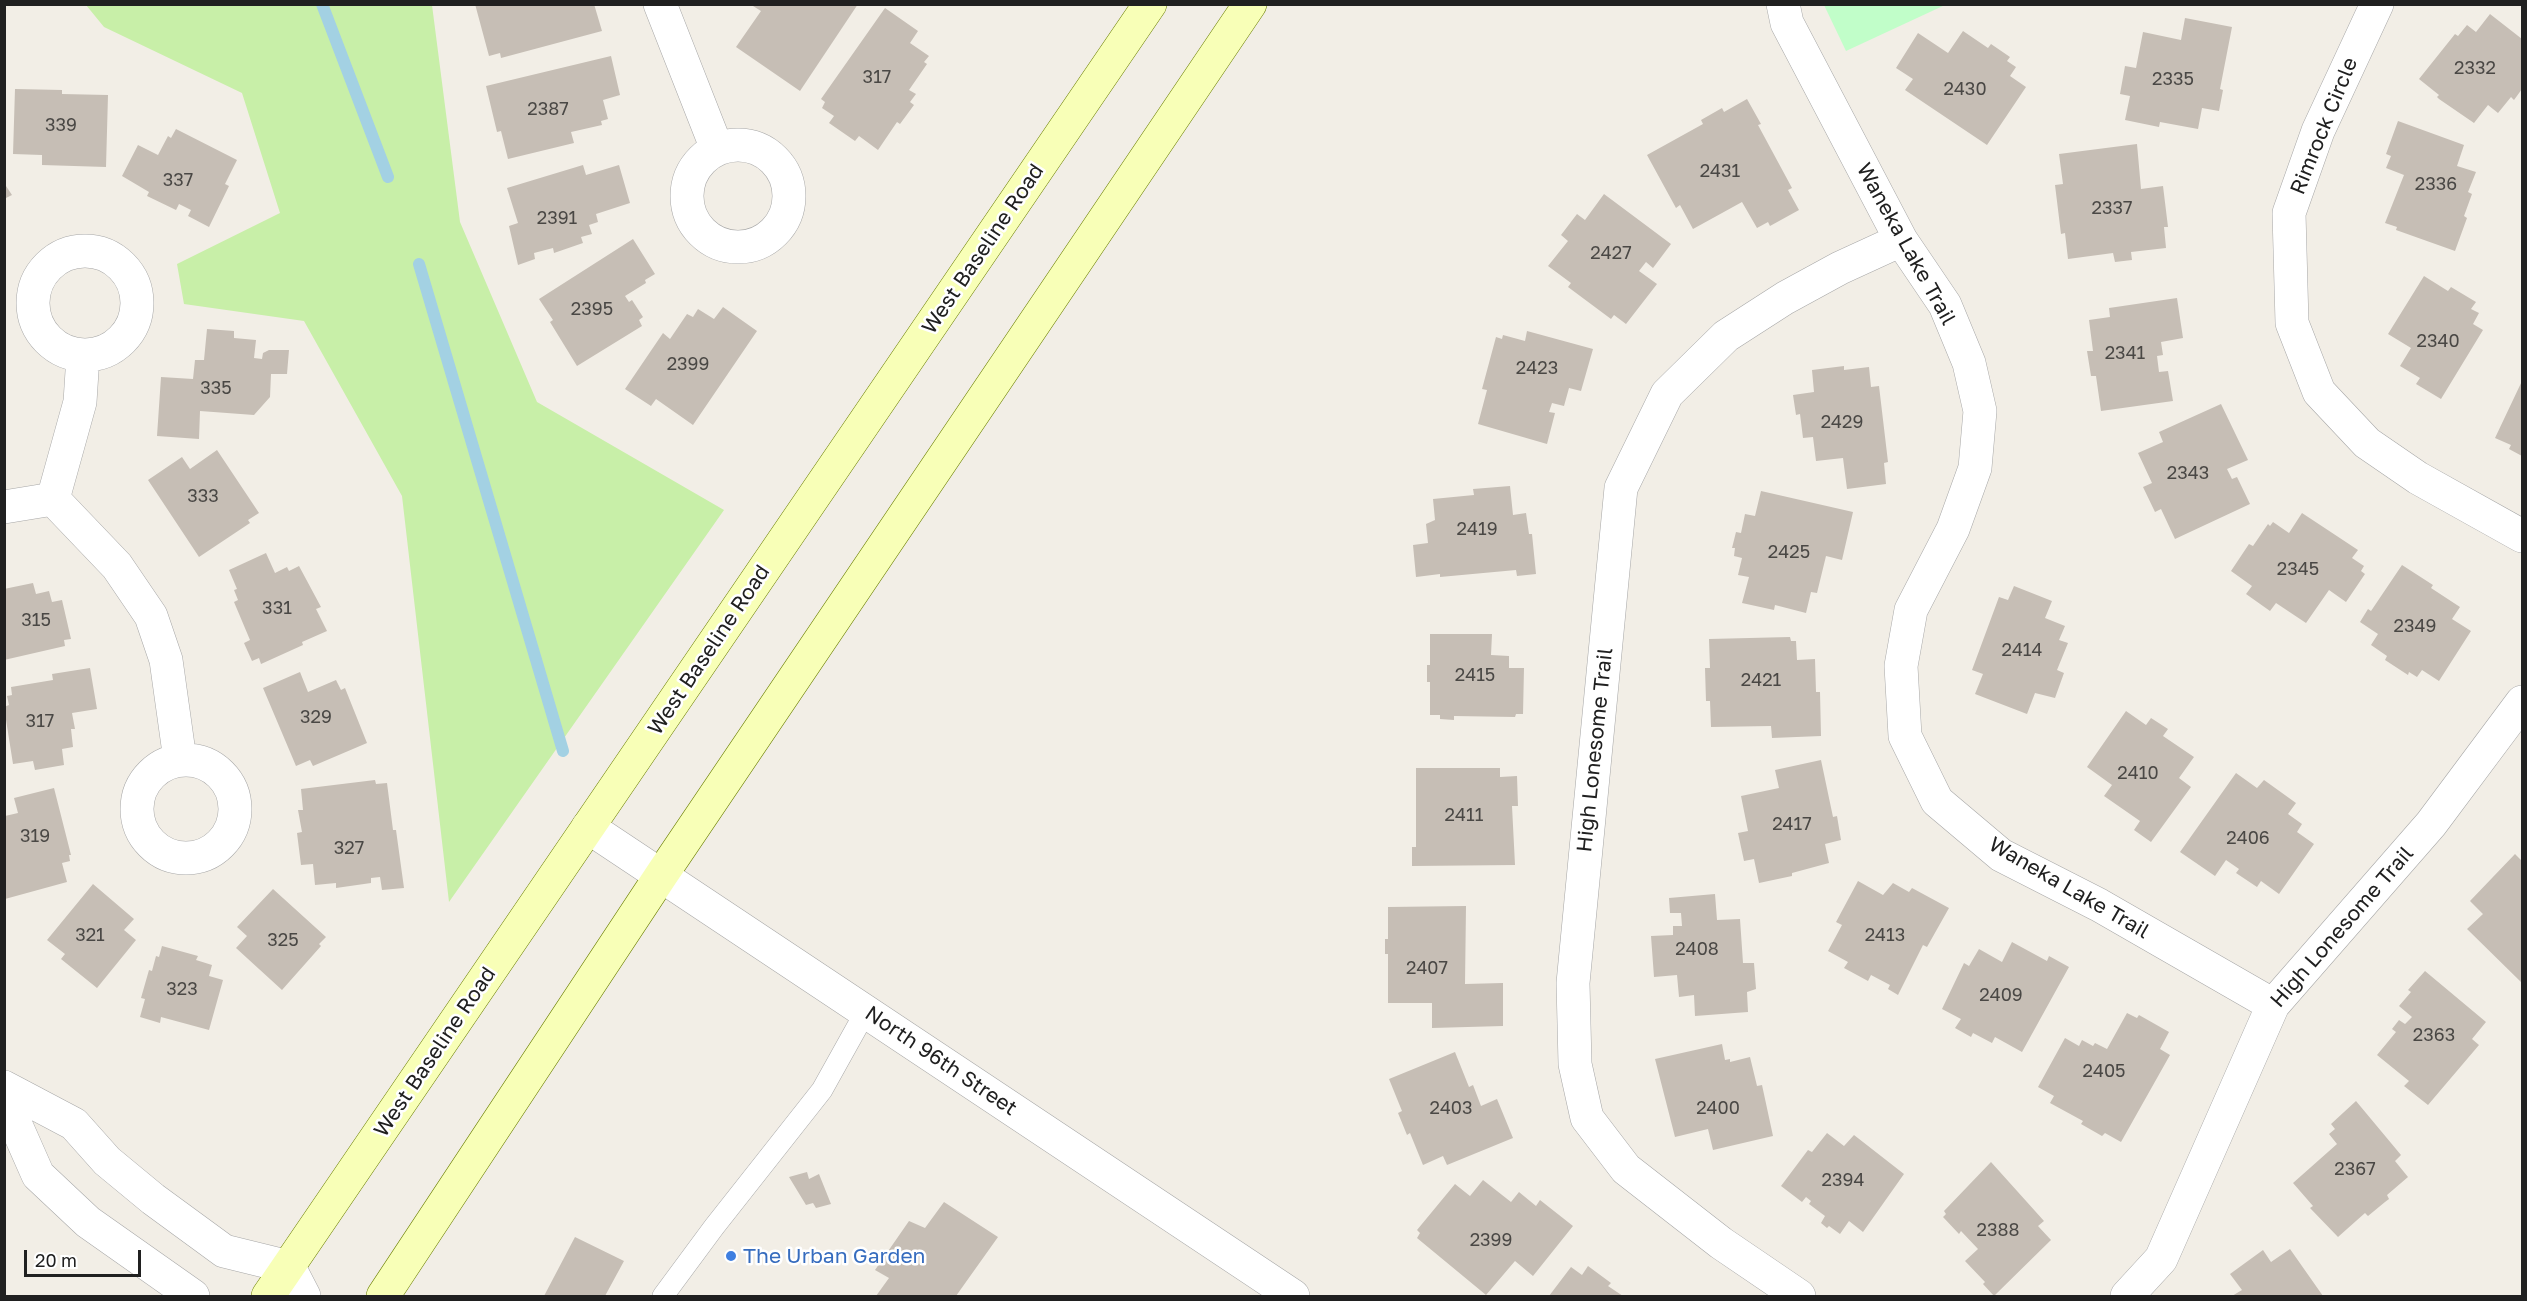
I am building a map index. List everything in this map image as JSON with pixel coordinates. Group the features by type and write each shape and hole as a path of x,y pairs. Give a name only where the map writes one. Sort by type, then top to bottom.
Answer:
{"main road":[{"name":"West Baseline Road","path":"268,1296 1150,4"},
{"path":"383,1296 662,874 1250,4"}],"street":[{"path":"660,4 717,149"},
{"name":"Waneka Lake Trail","path":"1783,4 1787,23 1901,240 1945,305 1969,363 1980,411 1975,468 1953,529 1911,609 1901,666 1905,736 1937,801 2001,855 2099,905 2272,1005"},
{"name":"Rimrock Circle","path":"2377,4 2318,131 2289,213 2292,323 2319,392 2367,443 2418,478 2523,536"},
{"name":"High Lonesome Trail","path":"1799,1296 1721,1243 1626,1169 1587,1118 1575,1064 1574,971 1621,488 1667,394 1726,336 1785,298 1840,268 1901,240"},
{"path":"53,499 80,402 83,356"},
{"path":"4,507 53,499"},
{"path":"53,499 117,566 151,616 166,660 180,760"},
{"name":"High Lonesome Trail","path":"2127,1296 2161,1259 2272,1005 2431,825 2523,702"},
{"name":"North 96th Street","path":"588,827 662,874 1293,1296"},
{"path":"4,1087 74,1124 107,1161 153,1199 224,1251 289,1267 304,1296"},
{"path":"4,1098 38,1175 88,1222 193,1296"}],"lane":[{"path":"663,1296 822,1089 866,1011"}],"green space":[{"path":"86,5 432,5 460,222 537,402 724,510 449,902 402,496 304,321 184,304 177,264 280,213 242,93 104,27"},
{"path":"1824,5 1945,5 1846,51"}],"building":[{"path":"475,4 594,4 602,31 501,58 500,53 489,56"},
{"path":"754,4 858,4 800,91 736,47 761,11 753,6"},
{"path":"885,8 918,31 910,43 929,56 924,62 927,64 909,90 916,94 910,102 914,105 900,124 897,122 878,150 859,136 855,141 829,123 834,116 822,108 825,102 821,99"},
{"path":"2490,14 2522,39 2522,89 2514,100 2511,97 2498,113 2488,105 2474,123 2439,99 2437,97 2439,95 2419,79 2455,34 2458,36 2467,25 2476,32"},
{"path":"2185,18 2232,27 2220,89 2223,90 2219,111 2202,108 2198,129 2160,122 2159,127 2125,120 2130,96 2120,94 2125,66 2136,68 2143,32 2181,40"},
{"path":"1963,31 1988,48 1991,44 2010,57 2007,61 2016,67 2010,76 2026,87 1987,145 1905,90 1913,79 1896,68 1918,33 1948,53"},
{"path":"611,56 620,95 603,100 608,119 601,121 602,125 571,132 574,143 508,159 501,131 497,132 486,86"},
{"path":"15,89 62,90 62,94 108,95 106,167 42,165 42,155 13,154"},
{"path":"1747,99 1761,124 1758,125 1792,188 1788,190 1799,210 1770,226 1768,222 1757,228 1742,202 1693,229 1680,205 1676,208 1647,155 1703,124 1701,120 1722,108 1724,112"},
{"path":"2398,121 2464,145 2457,166 2476,172 2468,192 2472,194 2464,216 2467,218 2455,251 2396,230 2397,227 2385,223 2404,175 2386,168 2391,156 2386,154"},
{"path":"176,129 237,160 225,184 229,186 209,227 188,216 191,210 179,204 176,210 147,196 149,192 122,176 138,145 158,155 168,136 171,138"},
{"path":"2137,144 2141,189 2163,186 2168,227 2164,227 2166,248 2131,252 2132,260 2115,262 2113,253 2068,259 2065,233 2061,234 2055,185 2063,184 2059,154"},
{"path":"583,165 586,175 619,165 630,203 596,214 598,222 589,225 592,234 581,237 583,243 554,253 553,248 534,253 535,259 518,265 509,226 518,223 507,188"},
{"path":"4,183 12,195 4,199"},
{"path":"1604,194 1671,244 1653,268 1646,262 1639,271 1657,284 1626,324 1614,315 1611,319 1568,287 1571,283 1548,266 1568,241 1561,235 1577,214 1585,220"},
{"path":"633,239 655,274 645,280 646,283 625,296 629,302 632,300 643,317 639,320 642,326 577,366 550,322 553,320 539,299"},
{"path":"2424,276 2448,291 2451,287 2476,302 2471,309 2479,313 2473,324 2483,330 2441,399 2416,384 2420,378 2400,366 2411,348 2388,334"},
{"path":"2177,298 2183,338 2161,342 2163,355 2157,356 2159,372 2168,371 2173,401 2101,411 2096,376 2091,376 2087,351 2093,351 2089,320 2110,317 2109,308"},
{"path":"723,307 757,331 693,425 656,399 651,406 625,389 663,333 670,339 687,314 693,317 698,309 714,319"},
{"path":"207,329 234,331 234,338 256,340 254,358 262,359 263,353 269,350 289,350 287,374 271,374 270,397 254,415 200,411 199,439 157,436 161,377 193,379 195,360 204,360"},
{"path":"1527,331 1593,349 1581,391 1569,388 1564,406 1552,403 1549,412 1555,413 1547,444 1478,424 1487,390 1482,389 1496,337 1502,339 1503,335 1525,341"},
{"path":"1844,366 1844,370 1869,367 1871,387 1879,386 1888,462 1884,463 1886,484 1847,489 1843,458 1816,461 1813,437 1803,438 1800,414 1796,415 1793,395 1814,392 1812,370"},
{"path":"2522,381 2522,456 2509,449 2511,445 2495,438"},
{"path":"2221,404 2248,460 2227,469 2232,479 2237,477 2250,504 2175,539 2161,509 2155,512 2143,487 2152,483 2138,453 2163,442 2159,432"},
{"path":"217,450 259,513 248,520 250,523 199,557 148,480 182,457 190,469"},
{"path":"1510,486 1513,515 1526,513 1529,534 1532,534 1536,574 1517,576 1516,570 1416,577 1413,545 1428,543 1426,524 1435,520 1433,499 1474,495 1473,489"},
{"path":"1761,491 1853,512 1842,560 1826,556 1817,593 1811,592 1806,613 1775,605 1774,610 1742,603 1749,577 1738,575 1742,558 1734,556 1735,548 1732,548 1736,532 1741,533 1745,514 1755,516"},
{"path":"2302,513 2358,550 2352,558 2364,566 2361,571 2365,574 2346,602 2329,590 2306,623 2276,603 2270,611 2246,594 2252,586 2231,571 2249,544 2253,546 2268,524 2270,526 2273,522 2289,533"},
{"path":"266,553 275,573 287,567 289,571 299,566 321,607 316,609 327,631 261,664 259,658 252,661 244,643 250,640 234,602 238,600 234,590 237,589 229,570"},
{"path":"2402,565 2433,585 2431,588 2460,607 2452,619 2471,631 2439,681 2422,670 2417,677 2409,672 2408,675 2385,660 2387,656 2371,645 2378,634 2360,622 2368,609 2371,611"},
{"path":"33,583 36,594 49,591 52,602 62,600 71,639 64,640 65,646 4,660 4,589"},
{"path":"2014,586 2052,601 2045,618 2065,626 2059,640 2068,643 2057,670 2064,673 2055,698 2035,693 2027,714 1975,694 1983,674 1972,670 1999,597 2008,600"},
{"path":"1430,634 1492,634 1491,655 1509,656 1509,668 1524,668 1523,714 1516,714 1515,717 1454,716 1454,720 1440,719 1440,715 1430,715 1430,682 1427,682 1427,665 1430,665"},
{"path":"1790,637 1791,641 1796,641 1797,660 1815,659 1816,692 1820,692 1821,736 1772,738 1771,726 1711,727 1710,701 1706,701 1705,668 1710,668 1709,639"},
{"path":"90,668 97,709 72,713 75,729 71,729 73,747 62,749 64,765 35,770 33,761 13,764 4,707 9,705 7,696 12,695 11,687 53,680 52,674"},
{"path":"300,672 308,692 336,680 341,690 345,688 367,743 313,766 310,760 296,766 263,688"},
{"path":"2126,711 2146,725 2151,718 2168,729 2163,736 2194,757 2179,778 2191,787 2151,842 2134,830 2140,821 2104,796 2112,785 2087,767"},
{"path":"1821,760 1833,817 1837,816 1841,840 1825,844 1829,863 1792,873 1792,876 1759,883 1754,859 1744,861 1738,833 1748,831 1741,796 1779,788 1775,770"},
{"path":"1416,768 1500,768 1500,777 1517,776 1518,806 1512,806 1515,865 1412,866 1412,847 1416,847"},
{"path":"2236,773 2257,788 2264,780 2296,803 2288,814 2302,824 2297,832 2314,844 2279,894 2261,881 2257,887 2236,873 2239,869 2226,860 2215,876 2180,852"},
{"path":"375,780 376,784 387,783 404,888 382,890 380,877 371,878 371,883 336,888 336,883 315,885 313,864 301,865 297,833 302,832 298,810 303,810 301,789"},
{"path":"54,788 71,855 69,855 70,861 62,863 67,882 5,899 5,816 18,813 14,798"},
{"path":"2515,854 2522,861 2522,983 2467,929 2483,914 2470,901"},
{"path":"1858,881 1883,895 1893,883 1909,892 1912,888 1949,908 1927,947 1923,945 1898,995 1888,989 1890,985 1871,975 1868,981 1844,968 1848,962 1828,951 1842,925 1836,922"},
{"path":"93,884 134,919 124,930 136,940 97,988 61,959 65,954 47,940"},
{"path":"273,889 326,937 319,944 321,946 282,990 236,948 247,936 237,927"},
{"path":"1715,894 1717,920 1740,919 1743,963 1754,963 1756,989 1747,992 1748,1012 1695,1016 1694,995 1679,997 1677,975 1654,977 1651,936 1673,935 1673,926 1682,926 1681,913 1670,913 1669,898"},
{"path":"1466,906 1465,984 1503,983 1503,1026 1432,1028 1432,1003 1388,1003 1388,954 1385,954 1385,939 1388,939 1388,907"},
{"path":"2012,942 2047,961 2049,956 2069,967 2022,1052 1995,1037 1992,1043 1973,1033 1971,1037 1955,1028 1961,1019 1942,1009 1964,963 1969,966 1979,949 2002,962"},
{"path":"162,946 198,956 196,960 212,965 209,976 223,980 209,1030 161,1017 160,1023 140,1017 145,999 141,998 149,970 152,971 156,956 159,957"},
{"path":"2425,971 2486,1022 2472,1039 2479,1045 2428,1105 2404,1086 2409,1081 2377,1055 2396,1032 2392,1029 2399,1020 2405,1024 2412,1017 2399,1006 2411,992 2408,990"},
{"path":"2127,1013 2137,1018 2139,1015 2169,1032 2160,1049 2170,1055 2121,1142 2105,1133 2102,1136 2081,1124 2083,1121 2050,1103 2054,1096 2038,1087 2065,1038 2079,1046 2082,1040 2093,1046 2095,1043 2107,1049"},
{"path":"1722,1044 1725,1060 1730,1059 1730,1062 1750,1057 1757,1086 1762,1085 1773,1136 1713,1150 1708,1129 1675,1137 1655,1059"},
{"path":"1455,1052 1469,1087 1473,1085 1481,1106 1497,1099 1513,1138 1447,1165 1443,1156 1423,1165 1410,1133 1407,1135 1398,1113 1402,1111 1389,1079"},
{"path":"2356,1101 2401,1155 2395,1161 2408,1177 2387,1195 2389,1199 2368,1216 2365,1213 2338,1237 2310,1208 2313,1206 2293,1183 2337,1144 2329,1134 2335,1129 2331,1124"},
{"path":"1827,1133 1844,1146 1854,1135 1904,1174 1863,1232 1849,1221 1840,1234 1829,1226 1827,1228 1821,1223 1825,1216 1809,1204 1811,1201 1806,1197 1802,1202 1781,1186 1808,1150 1812,1152"},
{"path":"1991,1162 2044,1221 2038,1226 2051,1240 1994,1296 1983,1284 1985,1282 1965,1261 1978,1249 1961,1231 1959,1234 1943,1217 1946,1214 1944,1211"},
{"path":"807,1172 809,1179 819,1174 831,1204 816,1208 813,1203 806,1205 789,1177"},
{"path":"1483,1180 1511,1202 1519,1192 1536,1206 1540,1200 1573,1226 1533,1276 1515,1261 1486,1295 1417,1238 1420,1233 1417,1230 1455,1184 1470,1196"},
{"path":"944,1202 998,1237 956,1296 876,1296 889,1278 875,1270 909,1221 925,1228"},
{"path":"575,1237 624,1261 605,1296 544,1296"},
{"path":"2290,1249 2323,1296 2232,1296 2242,1290 2230,1274 2263,1250 2271,1262"},
{"path":"1588,1266 1611,1283 1608,1286 1623,1296 1549,1296 1571,1267 1582,1275"}],"waterway":[{"path":"322,4 388,177"},
{"path":"419,264 563,751"}],"place":[{"name":"The Urban Garden","path":"731,1256"}]}
